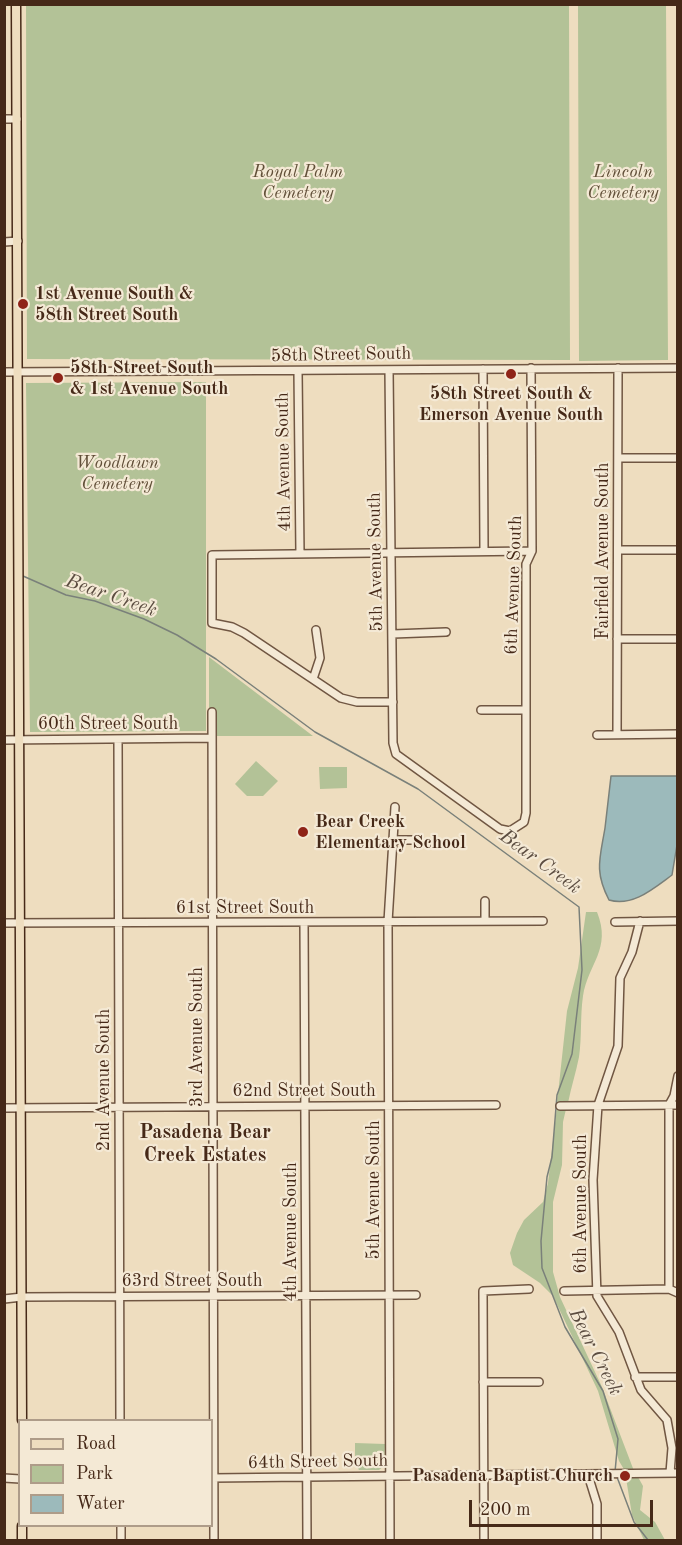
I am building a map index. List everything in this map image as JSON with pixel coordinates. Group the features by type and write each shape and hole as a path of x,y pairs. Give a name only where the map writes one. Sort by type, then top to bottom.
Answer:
{"main road":[{"path":"16,4 22,1419"}],"street":[{"path":"4,119 16,119"},
{"path":"4,242 18,242"},
{"name":"6th Avenue South","path":"510,831 524,822 526,813 526,564 532,551 531,368"},
{"name":"Fairfield Avenue South","path":"617,734 618,368"},
{"name":"58th Street South","path":"4,372 678,368"},
{"path":"483,369 484,551"},
{"name":"5th Avenue South","path":"389,370 390,554 396,754 500,829 510,831"},
{"name":"4th Avenue South","path":"298,371 300,554"},
{"path":"618,458 678,458"},
{"path":"618,550 678,550"},
{"path":"393,702 357,702 341,698 244,633 232,627 212,623 212,555 532,551"},
{"path":"313,679 320,658 316,630"},
{"path":"393,634 446,632"},
{"path":"618,639 678,639"},
{"path":"481,710 526,710"},
{"name":"3rd Avenue South","path":"212,712 214,1540"},
{"path":"597,735 678,734"},
{"name":"60th Street South","path":"4,740 211,738"},
{"name":"2nd Avenue South","path":"118,739 120,1419"},
{"name":"5th Avenue South","path":"390,1540 388,922 395,840 395,807"},
{"path":"395,840 414,840"},
{"path":"485,901 485,921"},
{"name":"61st Street South","path":"4,923 543,921"},
{"name":"6th Avenue South","path":"640,921 632,952 620,978 618,1047 598,1105 593,1180 597,1289 600,1302 627,1351 640,1390 667,1420 674,1473"},
{"path":"615,922 678,921"},
{"name":"4th Avenue South","path":"304,922 307,1540"},
{"path":"669,1289 669,1105 674,1096 678,1076"},
{"name":"62nd Street South","path":"4,1108 496,1105"},
{"path":"560,1106 678,1105"},
{"path":"484,1540 483,1290 529,1289"},
{"path":"564,1291 669,1289 678,1293"},
{"name":"63rd Street South","path":"4,1299 22,1297 416,1295"},
{"path":"635,1377 678,1377"},
{"path":"483,1382 539,1382"},
{"name":"64th Street South","path":"213,1478 674,1473"},
{"path":"588,1475 597,1504 597,1540"}],"green space":[{"name":"Royal Palm Cemetery","path":"26,5 569,5 570,360 27,359"},
{"name":"Lincoln Cemetery","path":"578,5 666,5 668,360 579,361"},
{"name":"Woodlawn Cemetery","path":"206,382 206,731 30,732 26,383"},
{"path":"209,657 313,736 215,736 215,710 209,709"},
{"path":"256,761 278,781 263,796 247,796 235,784"},
{"path":"319,767 347,767 347,788 320,789"},
{"path":"586,912 597,912 602,936 598,956 583,996 579,1057 568,1103 557,1103 567,1011 578,968"},
{"path":"557,1107 557,1109 566,1109 563,1122 562,1165 553,1202 553,1272 560,1297 602,1387 634,1471 625,1471 619,1461 598,1391 553,1296 540,1283 513,1265 510,1253 524,1220 543,1202 548,1183"},
{"path":"355,1443 385,1444 384,1466 379,1470 359,1470 355,1464"},
{"path":"638,1477 643,1486 640,1510 655,1522 665,1540 644,1540 632,1515 626,1478"}],"water":[{"path":"611,776 677,776 678,839 672,875 643,895 626,901 609,900 601,881 600,856"}],"waterway":[{"name":"Bear Creek","path":"23,576 66,595 95,601 144,619 177,635 216,659 315,732 418,789 579,907 582,970 572,1054 557,1095 541,1241 542,1268 565,1327 603,1391 618,1439 615,1472"},
{"name":"Bear Creek","path":"617,1477 634,1522 648,1540"}],"place":[{"name":"1st Avenue South & 58th Street South","path":"23,304"},
{"name":"58th Street South & Emerson Avenue South","path":"511,374"},
{"name":"58th Street South & 1st Avenue South","path":"58,378"},
{"name":"Bear Creek Elementary School","path":"303,832"},
{"name":"Pasadena Baptist Church","path":"625,1476"}],"district":[{"name":"Pasadena Bear Creek Estates","path":"205,1144"}]}
